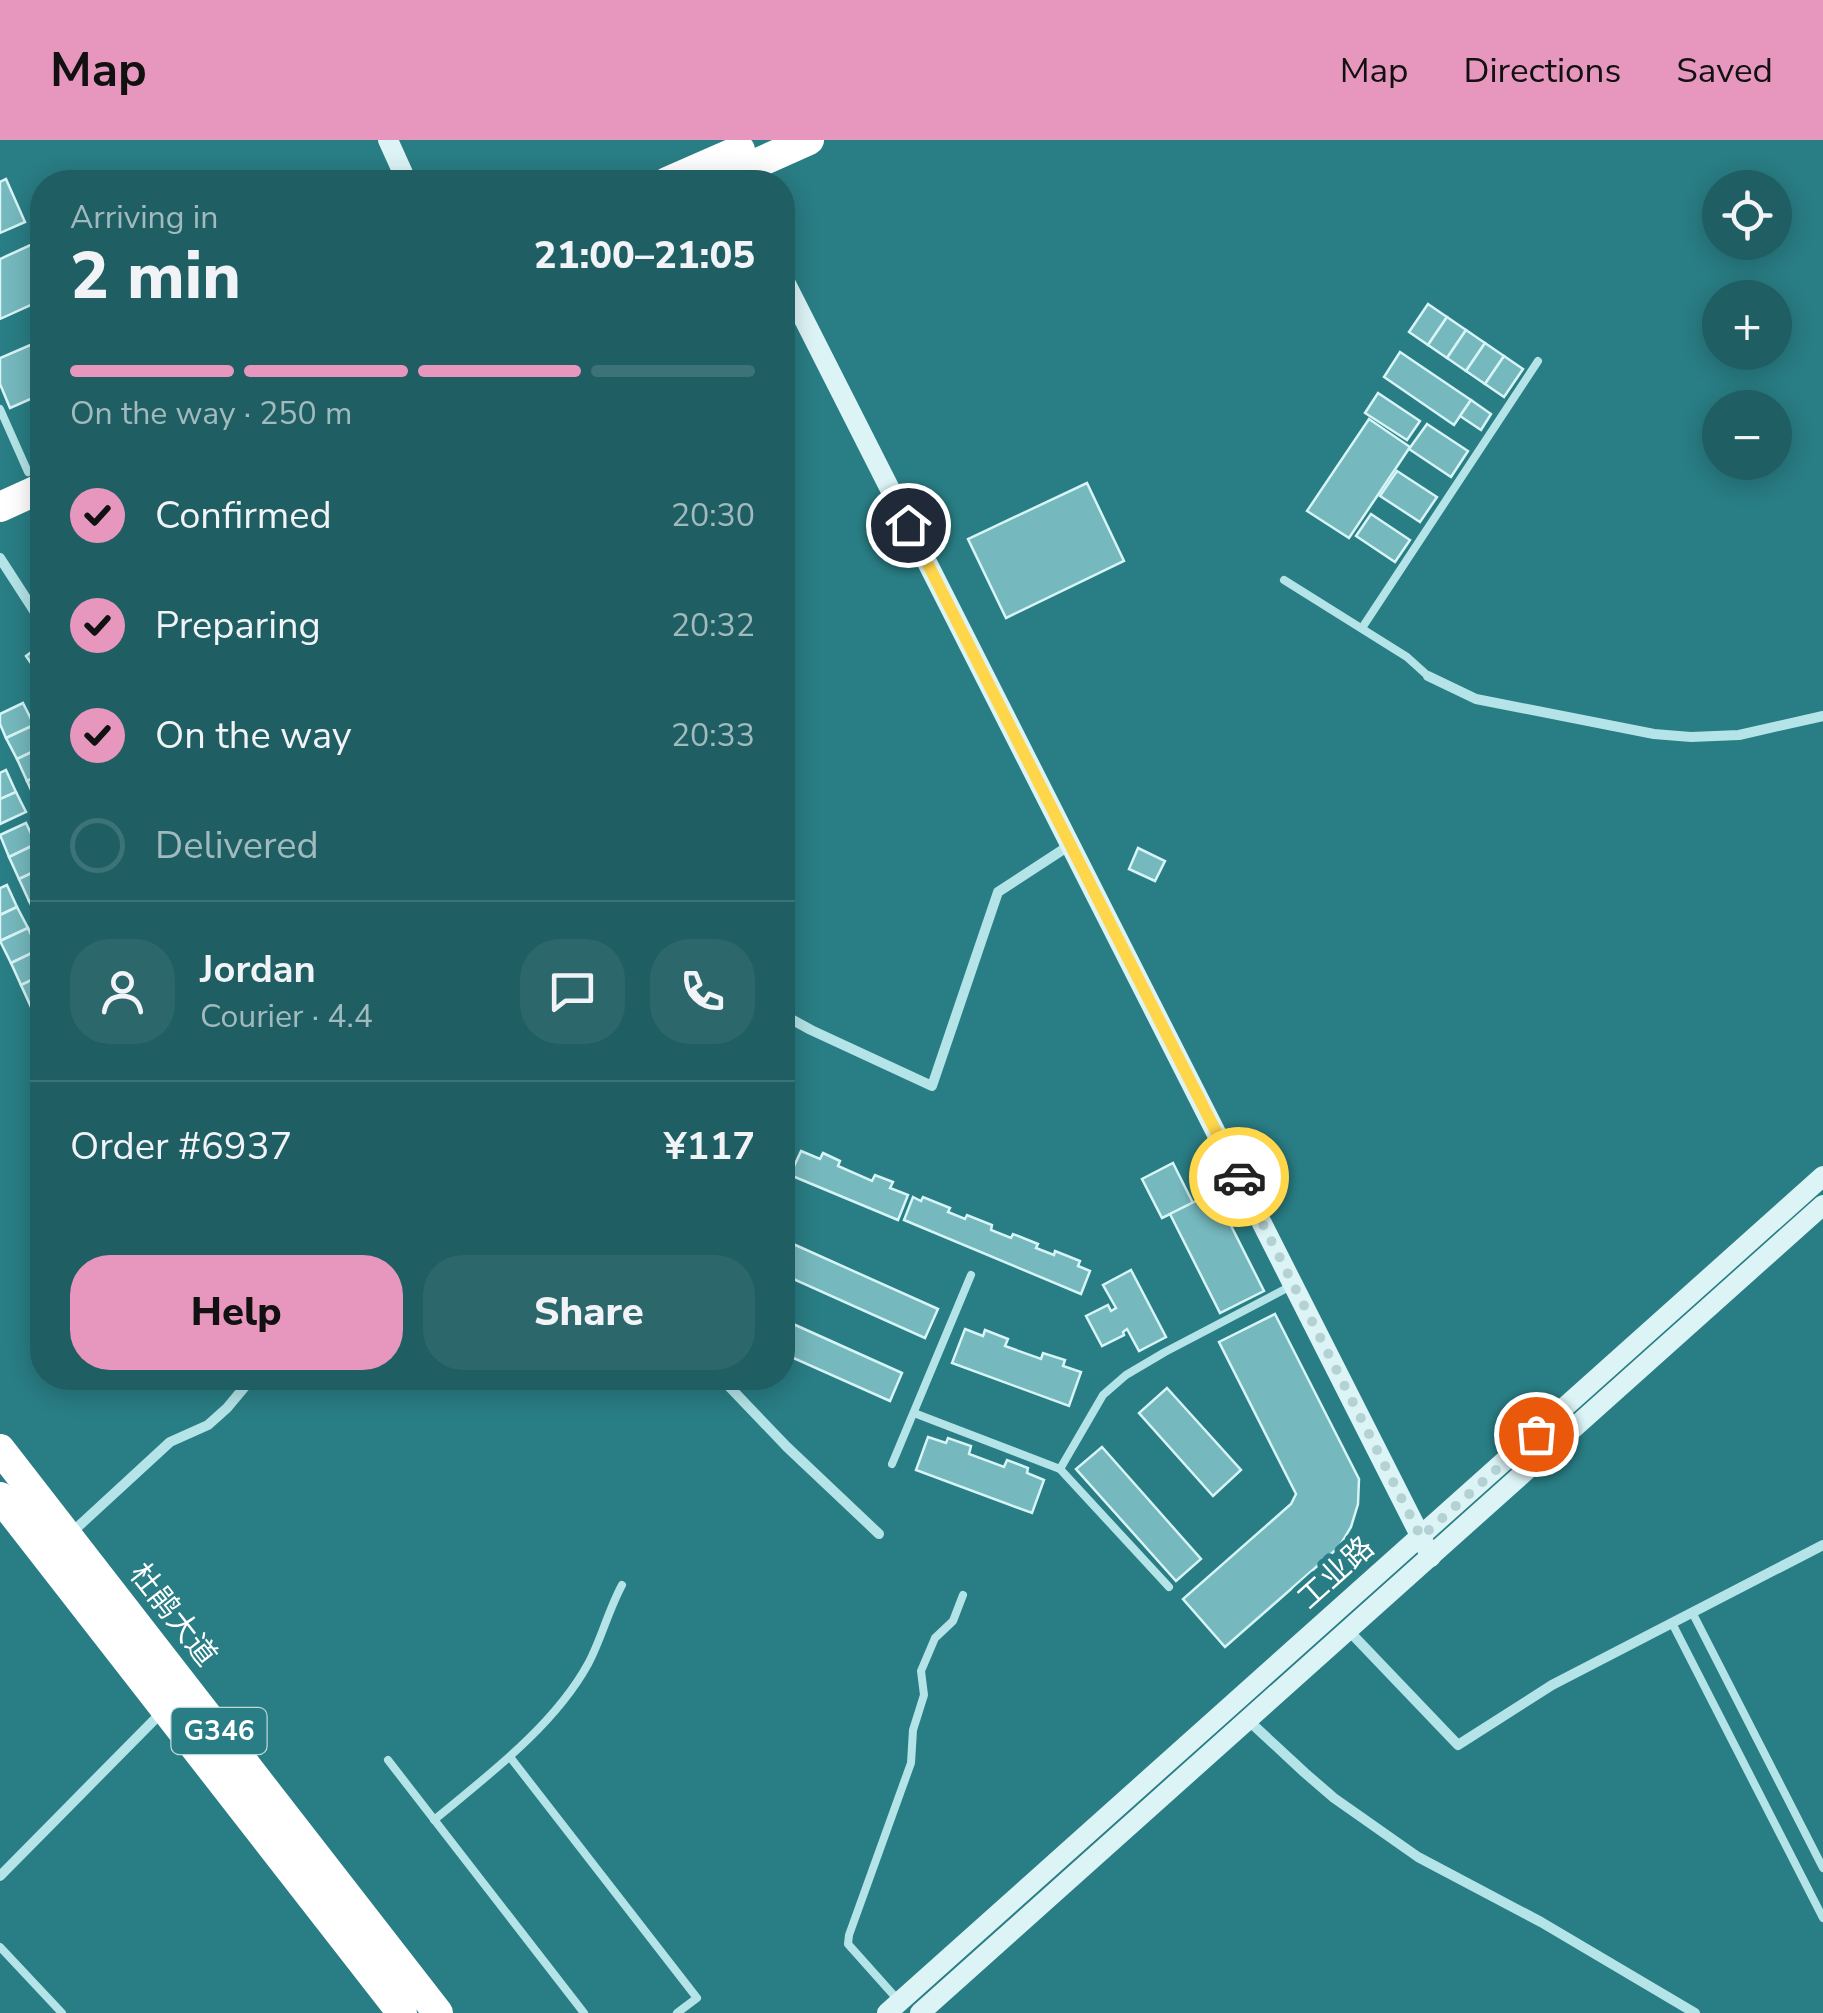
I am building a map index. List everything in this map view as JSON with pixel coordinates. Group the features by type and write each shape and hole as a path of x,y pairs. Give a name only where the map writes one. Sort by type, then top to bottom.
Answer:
{"highway":[{"path":"694,170 760,140"},
{"path":"748,170 809,140"},
{"path":"0,485 30,477"},
{"path":"0,507 30,482"},
{"name":"杜鹃大道","path":"0,1450 438,2013"},
{"name":"G346","path":"0,1496 402,2013"}],"main road":[{"path":"388,140 402,170"},
{"path":"795,302 1431,1557"},
{"name":"工业路","path":"894,2008 1823,1176"},
{"name":"工业路","path":"920,2013 1823,1205"}],"street":[{"path":"0,558 30,604"},
{"path":"1428,676 1476,699 1654,734 1738,735 1823,716"},
{"path":"795,1021 932,1086 998,892 1070,845"},
{"path":"68,1537 170,1442 208,1426 242,1390"},
{"path":"732,1390 879,1534"},
{"path":"1348,1631 1458,1745 1552,1685 1823,1544"},
{"path":"0,1876 165,1708"},
{"path":"1249,1720 1334,1798 1418,1857 1541,1922 1695,2013"}],"lane":[{"path":"1362,628 1538,361"},
{"path":"0,409 30,461"},
{"path":"1284,580 1407,656 1428,676"},
{"path":"892,1464 971,1275"},
{"path":"1060,1468 1103,1395 1126,1375 1293,1285"},
{"path":"914,1413 1060,1468 1169,1587"},
{"path":"434,1820 510,1757 577,1682 622,1585"},
{"path":"894,2008 848,1944 849,1935 911,1763 913,1730 924,1695 921,1671 930,1645 954,1621 963,1595"},
{"path":"1692,1612 1823,1868"},
{"path":"1672,1623 1823,1918"},
{"path":"510,1757 697,1998 677,2013"},
{"path":"388,1760 584,2013"},
{"path":"0,1947 62,2013"}],"building":[{"path":"6,179 25,222 0,233 0,182"},
{"path":"30,245 30,305 0,319 0,259"},
{"path":"1428,304 1447,317 1428,345 1409,332"},
{"path":"1447,317 1466,330 1447,358 1428,345"},
{"path":"1466,330 1485,343 1466,371 1447,358"},
{"path":"1485,343 1504,356 1485,384 1466,371"},
{"path":"30,345 30,399 10,408 0,384 0,358"},
{"path":"1400,352 1471,400 1454,425 1384,377"},
{"path":"1504,356 1523,369 1504,397 1485,384"},
{"path":"1378,393 1420,421 1407,440 1365,413"},
{"path":"1471,400 1491,414 1481,430 1460,416"},
{"path":"1369,419 1410,447 1349,538 1307,511"},
{"path":"1427,424 1468,451 1451,477 1409,449"},
{"path":"1397,471 1437,497 1420,522 1380,496"},
{"path":"1087,483 1124,561 1006,618 968,539"},
{"path":"1371,514 1410,540 1395,562 1356,536"},
{"path":"23,703 30,727 6,738 0,714"},
{"path":"30,727 30,753 17,759 6,738"},
{"path":"30,753 30,780 27,781 17,759"},
{"path":"6,770 16,792 0,799 0,773"},
{"path":"16,792 26,812 0,824 0,799"},
{"path":"26,823 30,847 9,857 0,835"},
{"path":"30,847 30,874 19,879 9,857"},
{"path":"1138,848 1165,861 1155,881 1129,869"},
{"path":"30,874 29,901 19,879"},
{"path":"7,885 17,907 0,915 0,888"},
{"path":"17,907 28,928 0,941 0,915"},
{"path":"28,928 30,954 11,963 0,941"},
{"path":"30,954 30,981 21,985 11,963"},
{"path":"30,981 30,1005 21,985"},
{"path":"801,1151 820,1159 823,1153 840,1161 838,1166 872,1181 875,1175 893,1182 890,1188 908,1195 898,1220 795,1177"},
{"path":"1173,1163 1193,1203 1162,1218 1142,1179"},
{"path":"1214,1192 1264,1291 1220,1313 1170,1214"},
{"path":"913,1197 950,1208 948,1212 965,1219 967,1215 992,1225 991,1230 1011,1238 1013,1234 1054,1255 1055,1251 1080,1261 1078,1266 1090,1271 1081,1294 904,1220"},
{"path":"795,1245 938,1309 925,1338 795,1280"},
{"path":"1131,1270 1166,1337 1139,1351 1127,1329 1124,1335 1102,1346 1086,1316 1108,1305 1111,1311 1116,1308 1103,1285"},
{"path":"1275,1314 1359,1479 1358,1504 1339,1547 1225,1647 1183,1599 1291,1504 1296,1494 1219,1342"},
{"path":"795,1325 902,1373 890,1401 795,1359"},
{"path":"965,1329 983,1336 985,1330 1008,1339 1005,1346 1041,1359 1043,1353 1065,1360 1063,1366 1081,1372 1069,1406 952,1363"},
{"path":"1167,1388 1241,1470 1213,1496 1139,1413"},
{"path":"928,1437 946,1443 948,1438 971,1446 969,1454 1004,1467 1007,1460 1028,1468 1027,1473 1044,1480 1032,1513 916,1470"},
{"path":"1102,1447 1201,1559 1176,1581 1076,1469"}],"way so far":[{"path":"1239,1177 1421,1537 1536,1434"}],"route":[{"path":"908,525 1239,1177"}]}
